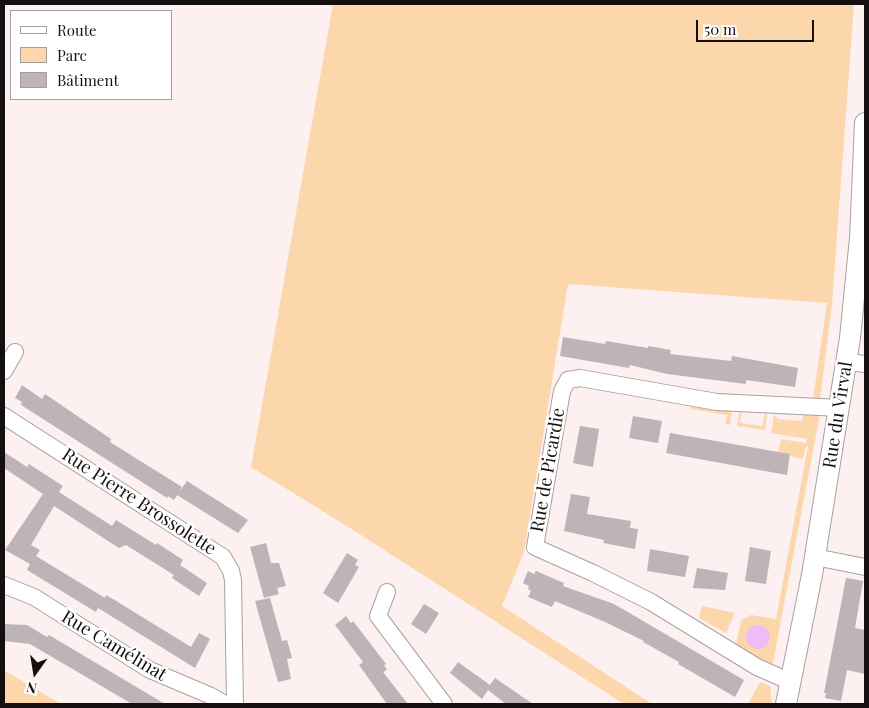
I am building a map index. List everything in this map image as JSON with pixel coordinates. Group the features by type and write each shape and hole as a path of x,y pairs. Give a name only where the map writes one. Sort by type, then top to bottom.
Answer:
{"street":[{"name":"Rue du Virval","path":"786,704 815,556 840,408 856,363 856,280 864,176 865,123"},
{"path":"4,371 15,352"},
{"name":"Rue de Picardie","path":"791,682 757,667 651,602 535,547 562,391 568,380 580,378 717,402 840,408"},
{"name":"Rue Pierre Brossolette","path":"4,416 223,557 231,571 233,580 235,704"},
{"path":"815,556 865,567"},
{"name":"Rue Camélinat","path":"4,586 34,597 150,670 209,695 225,704"},
{"path":"387,592 378,616 444,704"}],"green space":[{"path":"333,4 854,4 832,304 820,400 813,399 827,303 568,284 524,552 502,606 652,704 624,704 350,528 251,467"},
{"path":"692,405 732,411 730,425 725,424 727,415 691,409"},
{"path":"740,410 742,411 740,423 762,426 765,414 767,414 765,430 737,426"},
{"path":"774,414 778,419 802,421 804,414 820,414 772,668 736,645 741,620 751,615 776,619 808,446 806,446 803,459 778,452 781,439 806,443 807,439 771,433"},
{"path":"702,606 735,613 726,633 699,618"},
{"path":"4,671 7,672 61,704 4,704"},
{"path":"760,682 770,686 772,704 748,704"}],"shaded area":[{"path":"758,625 767,628 770,637 767,646 758,649 749,646 746,637 749,628"}],"building":[{"path":"563,337 605,344 606,341 648,348 648,346 671,350 670,354 731,361 732,356 798,368 795,387 746,380 746,384 667,374 630,365 629,368 560,356"},
{"path":"22,385 42,399 45,394 111,439 110,442 182,487 174,500 168,496 167,498 21,405 22,402 15,398"},
{"path":"633,416 662,421 658,443 629,438"},
{"path":"580,426 599,429 593,467 573,463"},
{"path":"670,433 790,454 787,475 666,453"},
{"path":"4,452 27,467 29,464 63,486 59,492 112,526 116,520 156,545 157,543 183,560 180,565 207,583 199,596 172,578 174,575 126,545 119,548 54,506 31,545 40,550 36,556 105,598 106,595 113,599 191,647 199,633 210,639 195,668 98,608 96,612 27,570 30,564 5,550 43,494 4,468"},
{"path":"187,481 248,520 238,533 177,495"},
{"path":"571,494 590,497 587,514 631,521 630,528 638,529 635,549 603,543 604,540 564,531"},
{"path":"266,543 271,563 279,563 286,586 277,588 279,594 264,598 250,547"},
{"path":"750,547 771,551 766,584 745,581"},
{"path":"650,549 689,556 685,577 647,571"},
{"path":"347,553 358,560 355,565 359,567 338,603 323,593"},
{"path":"697,568 728,573 725,590 693,588"},
{"path":"528,571 534,574 536,571 564,583 563,586 614,604 744,680 735,697 678,664 679,662 644,641 605,622 555,601 552,607 528,597 531,591 528,589 529,586 523,583"},
{"path":"846,578 863,581 855,628 865,630 865,674 847,670 841,701 825,698 826,693 824,693"},
{"path":"270,598 282,641 287,640 292,658 287,659 291,679 278,682 255,601"},
{"path":"424,604 439,613 426,634 411,624"},
{"path":"346,616 351,623 353,621 386,664 384,665 387,670 383,672 408,704 387,704 359,665 363,662 335,625"},
{"path":"4,624 27,625 47,637 49,635 165,704 132,704 30,644 4,641"},
{"path":"458,662 490,685 495,678 533,704 506,704 488,690 482,699 450,673"}]}
